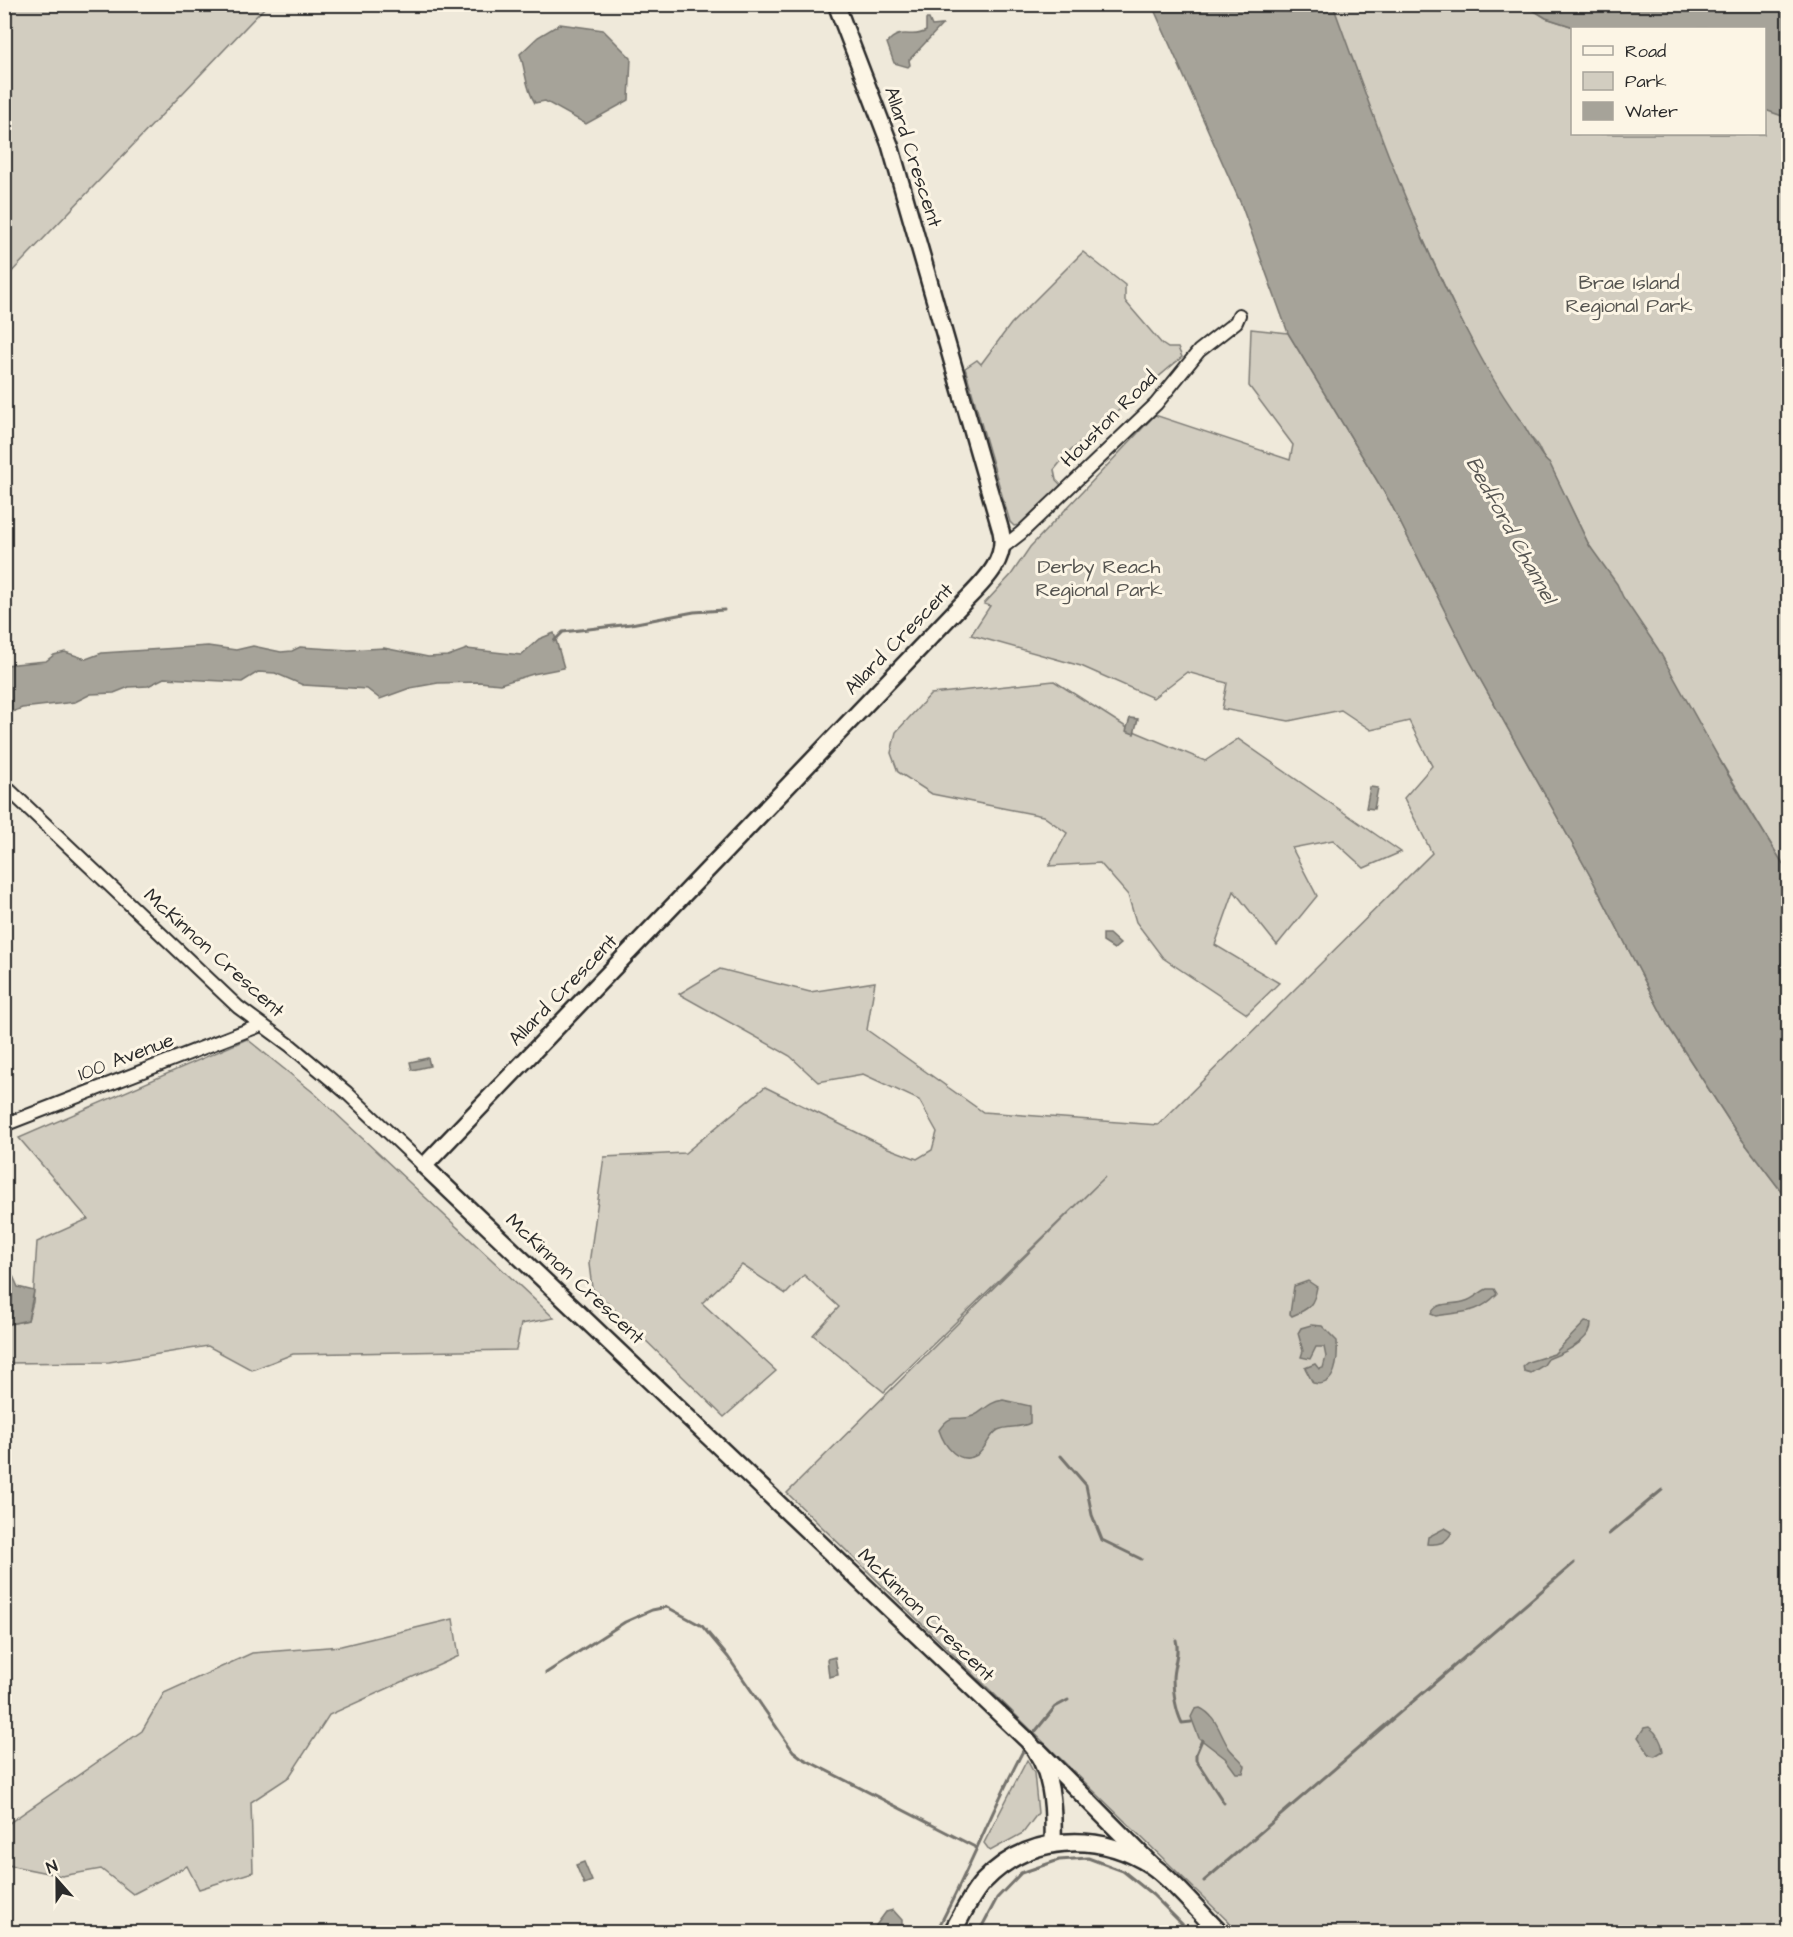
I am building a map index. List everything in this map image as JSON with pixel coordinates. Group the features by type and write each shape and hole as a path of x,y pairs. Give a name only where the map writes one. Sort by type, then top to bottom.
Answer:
{"main road":[{"path":"952,1932 975,1892 991,1875 1017,1856 1053,1843 1079,1841 1104,1844 1125,1851 1152,1866 1220,1932"}],"street":[{"name":"Allard Crescent","path":"424,1166 961,605 993,569 1003,547 1001,531 890,145 836,4"},
{"name":"Houston Road","path":"1003,547 1021,533 1156,404 1199,351 1236,322 1239,315"},
{"name":"McKinnon Crescent","path":"4,785 238,1007 291,1046 347,1093 750,1473 1032,1745 1048,1777 1051,1792 1053,1843"},
{"name":"100 Avenue","path":"4,1125 261,1025"},
{"path":"1032,1745 1152,1866"}],"green space":[{"path":"4,5 267,5 5,279"},
{"name":"Brae Island Regional Park","path":"1332,5 1525,5 1546,18 1574,27 1571,27 1571,135 1766,135 1766,109 1788,118 1788,872 1589,545 1550,465 1513,415 1486,369 1443,283 1408,205 1360,86"},
{"path":"1083,252 1125,285 1125,301 1162,344 1168,348 1178,348 1182,357 1067,454 1054,470 1056,480 1062,486 1024,524 1014,526 1010,522 965,368 977,360 981,364 1011,324"},
{"name":"Derby Reach Regional Park","path":"1251,329 1288,333 1390,502 1470,661 1592,879 1668,1026 1737,1133 1788,1200 1788,1922 1779,1932 1239,1932 787,1493 1105,1177 884,1392 813,1335 839,1307 804,1275 786,1294 742,1265 702,1303 776,1371 724,1417 592,1288 589,1264 604,1157 685,1153 765,1087 888,1148 917,1159 932,1150 937,1132 919,1100 863,1074 818,1082 790,1056 679,994 720,969 810,992 875,982 867,1030 983,1112 1158,1125 1432,853 1404,798 1432,766 1409,721 1371,730 1341,710 1289,721 1222,709 1227,683 1187,672 1153,698 1081,666 971,635 990,606 984,604 1011,575 1030,547 1155,415 1290,460 1293,445 1249,386"},
{"path":"1054,681 1129,729 1205,761 1238,739 1401,852 1364,868 1333,840 1292,848 1317,896 1277,945 1234,891 1215,945 1279,983 1247,1014 1163,958 1136,922 1128,895 1100,863 1049,866 1067,833 1043,816 932,794 898,772 891,753 896,732 931,694"},
{"path":"247,1039 314,1093 554,1318 521,1324 516,1350 293,1354 252,1370 208,1346 109,1362 5,1363 4,1325 28,1320 33,1302 37,1242 88,1219 19,1138"},
{"path":"453,1619 459,1656 329,1715 289,1777 251,1802 253,1872 199,1889 187,1866 133,1894 101,1869 62,1876 8,1865 5,1855 5,1826 142,1731 164,1693 252,1653 341,1646"},
{"path":"1027,1760 1034,1773 1038,1813 1023,1833 990,1851 984,1843"}],"water":[{"name":"Bedford Channel","path":"1152,5 1333,5 1404,195 1470,337 1503,395 1550,464 1589,545 1658,649 1727,773 1788,872 1788,1200 1737,1133 1668,1026 1592,879 1470,661 1390,502 1288,333 1241,204"},
{"path":"1525,5 1788,5 1788,118 1766,110 1766,27 1574,27 1546,18"},
{"path":"926,19 929,19 932,26 942,25 909,60 908,67 894,63 887,43 897,35 926,31"},
{"path":"560,24 603,30 631,58 629,100 586,124 545,101 535,103 527,85 520,54 538,37"},
{"path":"554,633 564,668 500,684 438,683 410,688 380,699 367,689 303,685 275,673 258,672 242,682 164,678 148,686 129,687 114,693 91,694 75,702 22,708 5,715 5,665 46,661 54,655 65,652 86,659 102,653 208,646 236,650 253,646 281,652 292,651 300,647 349,650 384,648 428,657 448,656 467,649 521,655 539,639"},
{"path":"1130,718 1138,719 1134,734 1126,731"},
{"path":"1370,787 1378,788 1374,809 1366,808"},
{"path":"1103,934 1109,934 1120,944 1114,949 1103,942"},
{"path":"428,1058 430,1066 412,1070 410,1062"},
{"path":"13,1276 18,1287 34,1291 28,1320 5,1325 5,1278"},
{"path":"1308,1281 1317,1287 1314,1298 1307,1308 1292,1316 1290,1314 1294,1286"},
{"path":"1487,1289 1494,1289 1497,1294 1483,1306 1436,1316 1431,1314 1437,1307 1466,1301"},
{"path":"1585,1322 1591,1323 1590,1330 1581,1341 1548,1359 1544,1365 1531,1373 1524,1371 1523,1366 1528,1362 1554,1354"},
{"path":"1311,1325 1322,1326 1337,1341 1334,1371 1327,1381 1321,1384 1313,1383 1305,1368 1315,1364 1319,1369 1323,1368 1326,1357 1324,1347 1316,1347 1310,1359 1301,1357 1303,1351 1298,1333 1301,1328"},
{"path":"1003,1400 1030,1406 1030,1423 998,1430 977,1455 970,1458 958,1456 944,1442 939,1430 948,1420 973,1416 993,1403"},
{"path":"1445,1528 1452,1532 1445,1541 1439,1544 1427,1544 1428,1537"},
{"path":"835,1657 838,1675 829,1677 827,1659"},
{"path":"1200,1708 1214,1720 1229,1748 1245,1766 1243,1773 1236,1773 1225,1758 1199,1738 1191,1717 1195,1709"},
{"path":"1649,1727 1657,1735 1663,1751 1655,1756 1650,1755 1638,1737 1644,1728"},
{"path":"584,1862 592,1881 584,1884 576,1865"},
{"path":"893,1910 902,1920 902,1932 871,1932 886,1912"}],"waterway":[{"path":"554,641 563,632 631,624 694,612 724,610"},
{"path":"1061,1456 1086,1485 1092,1515 1102,1540 1141,1559"},
{"path":"1609,1534 1662,1490"},
{"path":"1204,1881 1574,1563"},
{"path":"546,1673 625,1622 652,1610 667,1607 702,1626 728,1657 793,1751 802,1758 975,1847"},
{"path":"1176,1640 1173,1679 1175,1702 1182,1723 1191,1722"},
{"path":"1034,1733 1055,1707 1068,1700"},
{"path":"1202,1740 1196,1760 1224,1803"},
{"path":"936,1932 1024,1749"},
{"path":"979,1932 997,1898 1021,1873 1059,1860 1088,1858 1123,1871 1153,1895 1190,1932"}]}
